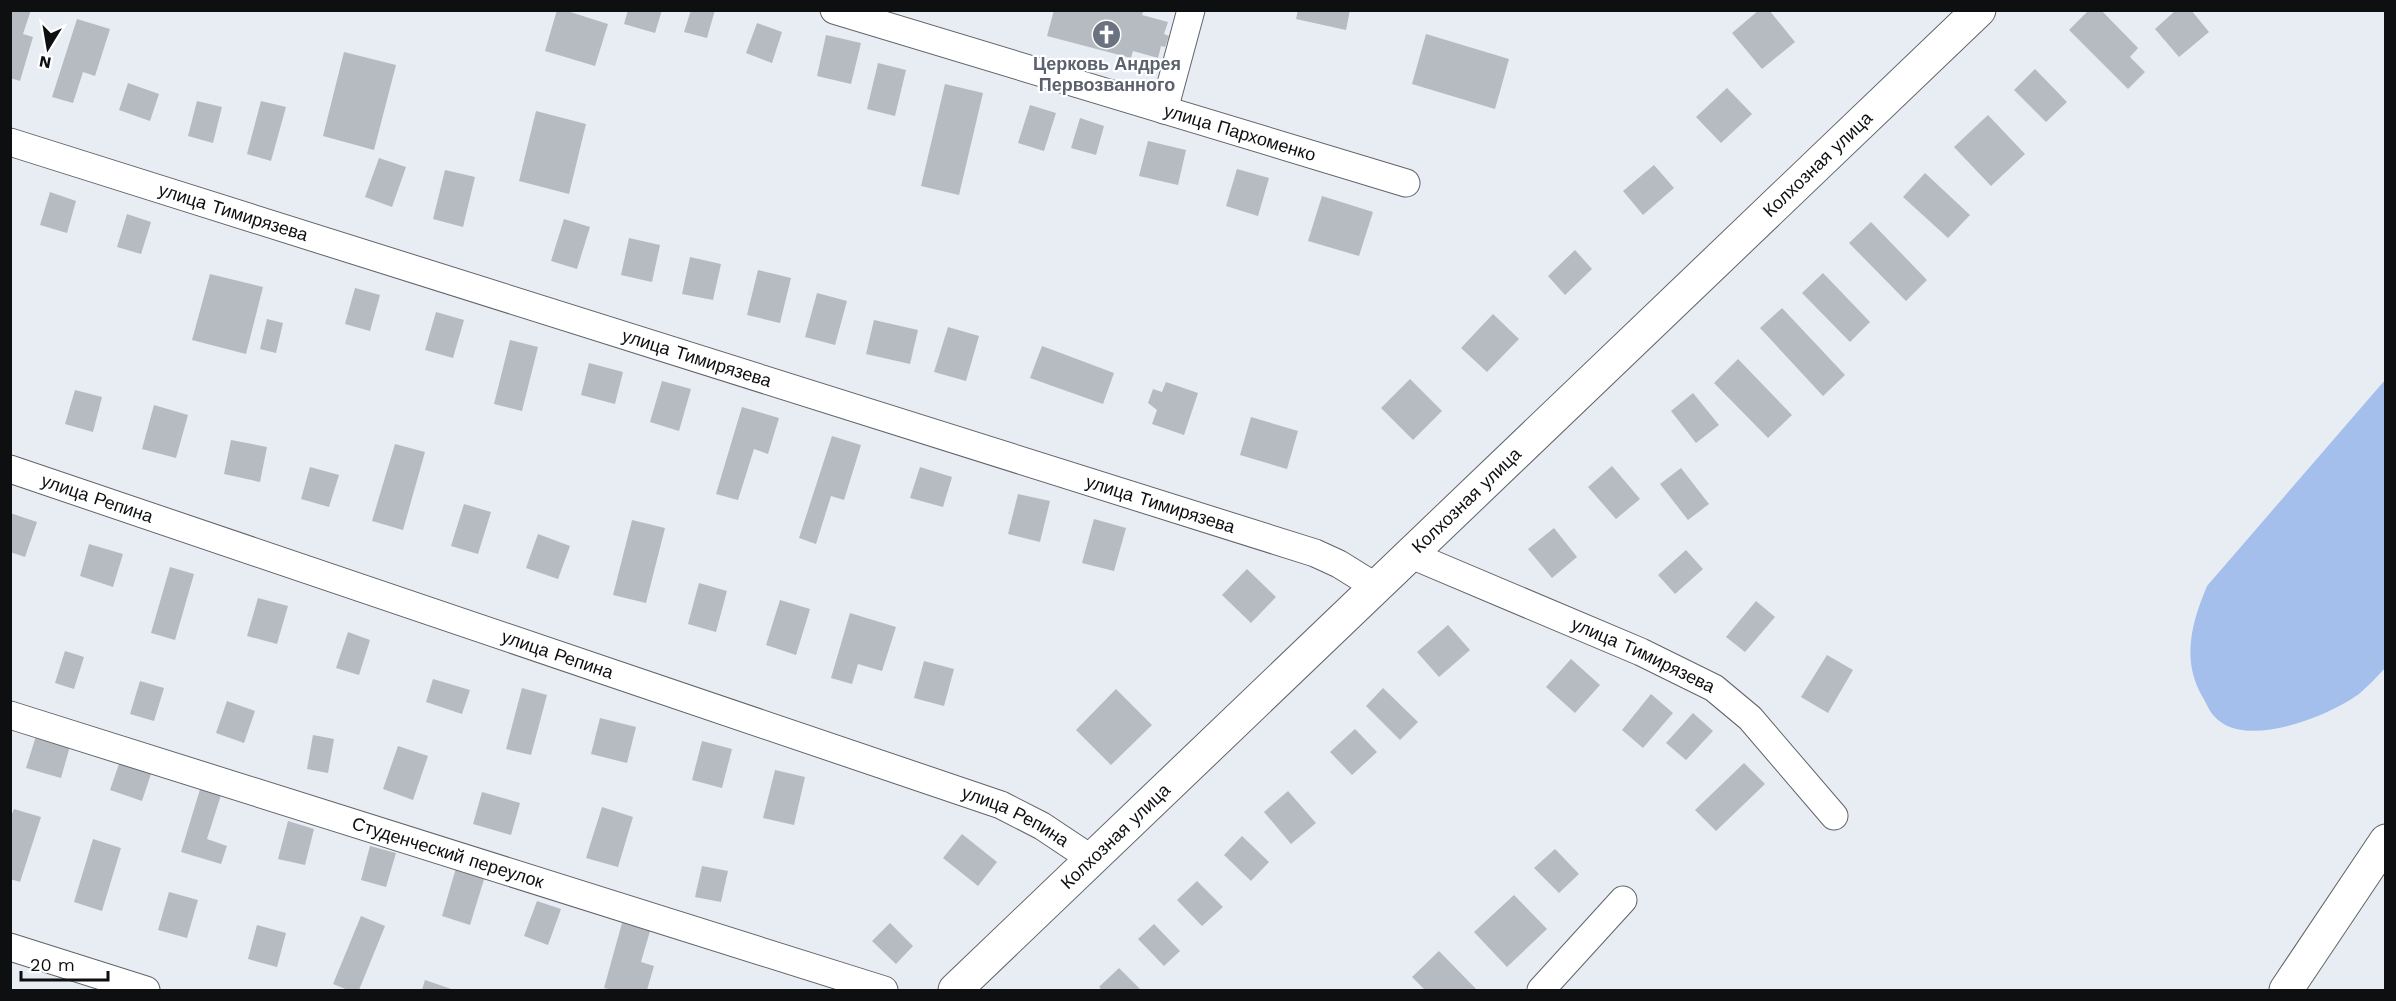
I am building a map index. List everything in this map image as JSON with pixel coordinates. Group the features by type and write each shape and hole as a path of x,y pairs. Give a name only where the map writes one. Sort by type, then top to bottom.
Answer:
{"main road":[{"name":"Колхозная улица","path":"955,990 1979,10"},
{"path":"2286,990 2385,841"}],"street":[{"name":"улица Пархоменко","path":"834,10 1406,183"},
{"path":"1164,110 1191,10"},
{"name":"улица Тимирязева","path":"10,142 1315,553 1339,564 1376,587"},
{"name":"улица Репина","path":"10,469 1001,805 1042,826 1093,860"},
{"name":"улица Тимирязева","path":"1409,554 1641,652 1714,688 1750,718 1834,816"},
{"name":"Студенческий переулок","path":"10,715 884,990"},
{"path":"1541,990 1623,900"},
{"path":"10,947 146,990"}],"shaded area":[{"path":"2385,380 2385,668 2359,694 2328,712 2308,720 2265,730 2245,730 2228,726 2211,712 2202,696 2192,668 2190,654 2193,627 2207,586"}],"building":[{"path":"10,10 31,10 23,34 33,37 20,81 10,78"},
{"path":"557,10 564,10 608,24 595,66 545,51"},
{"path":"628,10 662,10 655,33 624,24"},
{"path":"691,10 715,10 707,38 684,32"},
{"name":"Церковь Андрея Первозванного","path":"1054,10 1144,10 1142,15 1168,22 1164,34 1169,36 1165,47 1161,46 1158,58 1133,51 1131,58 1047,36"},
{"path":"1298,10 1350,10 1346,30 1296,19"},
{"path":"1759,10 1769,10 1795,42 1762,69 1732,33"},
{"path":"2089,10 2101,10 2138,48 2130,57 2145,72 2128,89 2069,30"},
{"path":"2176,10 2191,10 2209,32 2179,57 2155,29"},
{"path":"77,19 110,29 95,76 83,72 73,103 52,97"},
{"path":"757,23 782,32 772,63 746,53"},
{"path":"1426,34 1509,59 1495,109 1412,84"},
{"path":"826,35 861,43 851,84 817,76"},
{"path":"344,52 396,65 374,150 323,136"},
{"path":"878,63 906,70 895,116 867,109"},
{"path":"2035,69 2067,102 2046,122 2014,90"},
{"path":"128,83 159,94 150,121 119,110"},
{"path":"945,84 983,93 959,195 921,186"},
{"path":"1727,88 1752,114 1721,143 1696,117"},
{"path":"197,101 222,107 213,143 188,136"},
{"path":"261,101 286,107 271,161 247,154"},
{"path":"1030,105 1056,113 1044,151 1018,143"},
{"path":"536,111 586,124 569,194 519,181"},
{"path":"1988,115 2025,154 1991,186 1954,147"},
{"path":"1080,118 1104,126 1096,155 1071,148"},
{"path":"1148,141 1186,150 1178,185 1139,176"},
{"path":"379,158 406,167 392,207 365,197"},
{"path":"1654,165 1674,188 1643,215 1623,191"},
{"path":"1237,169 1269,178 1258,216 1226,206"},
{"path":"445,170 475,177 463,227 433,219"},
{"path":"1925,173 1970,215 1948,238 1903,197"},
{"path":"50,192 76,201 67,233 40,225"},
{"path":"1322,196 1373,212 1359,256 1308,241"},
{"path":"127,214 151,222 141,254 117,247"},
{"path":"564,219 590,227 577,269 551,261"},
{"path":"1871,222 1927,280 1906,301 1849,243"},
{"path":"629,238 660,245 652,282 621,275"},
{"path":"1575,250 1592,269 1565,295 1548,276"},
{"path":"690,257 721,264 713,300 682,294"},
{"path":"758,270 791,278 780,323 747,315"},
{"path":"1823,273 1870,322 1850,342 1802,293"},
{"path":"210,274 263,287 246,354 192,340"},
{"path":"355,288 380,295 370,331 345,324"},
{"path":"817,293 847,301 835,345 805,337"},
{"path":"1782,308 1845,375 1823,396 1760,328"},
{"path":"436,312 464,320 453,358 425,350"},
{"path":"1493,314 1519,339 1487,372 1461,348"},
{"path":"267,319 283,323 276,353 260,349"},
{"path":"874,320 918,330 910,364 866,354"},
{"path":"948,327 979,336 966,381 934,372"},
{"path":"510,340 538,347 522,411 494,404"},
{"path":"1042,346 1114,373 1103,404 1030,378"},
{"path":"1738,359 1792,415 1768,438 1714,383"},
{"path":"589,363 623,372 615,404 581,395"},
{"path":"1410,379 1442,411 1413,440 1381,408"},
{"path":"662,381 691,389 679,431 650,422"},
{"path":"1166,382 1198,393 1184,435 1152,424 1157,410 1148,403 1153,389 1162,392"},
{"path":"75,390 102,397 93,432 65,424"},
{"path":"1693,393 1719,425 1696,443 1671,411"},
{"path":"154,405 188,415 176,458 142,449"},
{"path":"742,407 779,418 768,454 754,449 738,500 716,494"},
{"path":"1251,417 1298,431 1287,469 1240,455"},
{"path":"832,436 861,445 844,500 831,496 816,544 799,538"},
{"path":"231,440 267,447 260,482 224,474"},
{"path":"395,444 425,452 403,530 372,521"},
{"path":"1612,466 1640,499 1616,519 1588,487"},
{"path":"310,467 339,475 329,507 301,499"},
{"path":"920,467 952,477 943,507 910,498"},
{"path":"1681,468 1709,504 1688,520 1660,484"},
{"path":"1018,494 1050,501 1040,542 1008,534"},
{"path":"464,504 491,512 478,554 451,546"},
{"path":"10,513 37,522 25,557 10,552"},
{"path":"1094,519 1126,528 1114,571 1082,563"},
{"path":"632,520 665,528 646,603 613,595"},
{"path":"1554,528 1577,557 1552,578 1528,549"},
{"path":"538,534 570,546 558,579 526,568"},
{"path":"89,544 123,554 113,587 80,576"},
{"path":"1686,550 1703,569 1675,594 1658,575"},
{"path":"170,567 194,574 175,640 151,633"},
{"path":"1247,569 1276,597 1251,623 1222,595"},
{"path":"699,583 727,591 716,632 688,624"},
{"path":"258,598 288,606 277,644 247,636"},
{"path":"780,600 810,609 796,655 766,645"},
{"path":"1756,601 1775,617 1745,652 1726,637"},
{"path":"850,613 896,627 882,671 858,664 852,684 831,678"},
{"path":"1448,625 1470,650 1439,677 1417,652"},
{"path":"348,632 370,640 359,675 336,668"},
{"path":"65,651 84,657 74,689 55,683"},
{"path":"1827,655 1853,670 1828,713 1801,697"},
{"path":"1571,659 1600,685 1575,713 1546,687"},
{"path":"924,661 954,669 944,706 914,698"},
{"path":"433,679 470,690 462,714 426,702"},
{"path":"140,681 164,688 154,721 130,714"},
{"path":"522,688 547,695 531,755 506,749"},
{"path":"1383,688 1418,722 1400,740 1366,706"},
{"path":"1116,689 1152,725 1111,765 1076,730"},
{"path":"1651,694 1673,713 1643,748 1622,730"},
{"path":"227,701 255,711 244,743 216,733"},
{"path":"1693,713 1713,731 1686,760 1666,743"},
{"path":"600,718 636,727 627,763 591,754"},
{"path":"1355,729 1377,752 1352,775 1330,752"},
{"path":"313,735 334,739 328,773 307,769"},
{"path":"36,736 70,746 61,778 26,768"},
{"path":"702,741 732,749 722,788 692,780"},
{"path":"398,746 428,756 413,800 383,789"},
{"path":"120,761 152,771 142,801 110,790"},
{"path":"1744,763 1765,784 1716,831 1695,810"},
{"path":"775,770 805,777 794,825 763,818"},
{"path":"201,786 222,792 207,839 227,846 221,864 181,852"},
{"path":"1288,791 1316,823 1291,844 1264,812"},
{"path":"482,792 520,803 511,835 473,824"},
{"path":"602,807 633,817 618,867 586,858"},
{"path":"14,809 41,817 20,882 10,879 10,819"},
{"path":"288,821 314,829 305,865 278,859"},
{"path":"962,834 997,862 978,886 943,858"},
{"path":"1242,836 1269,862 1251,881 1224,855"},
{"path":"93,839 121,848 102,911 74,902"},
{"path":"370,846 396,853 386,887 361,880"},
{"path":"1555,849 1579,874 1559,893 1534,868"},
{"path":"702,866 728,871 721,902 695,897"},
{"path":"456,868 485,876 470,925 442,916"},
{"path":"1197,881 1223,907 1202,926 1177,900"},
{"path":"169,892 198,900 187,938 158,930"},
{"path":"1514,895 1547,929 1507,967 1474,932"},
{"path":"537,901 561,909 548,945 524,936"},
{"path":"361,916 385,926 359,990 348,990 333,984"},
{"path":"622,923 650,931 641,962 654,966 647,990 604,988"},
{"path":"890,923 913,946 896,964 872,941"},
{"path":"1154,924 1180,951 1164,966 1138,939"},
{"path":"257,925 286,933 277,967 248,959"},
{"path":"1439,951 1477,990 1425,990 1412,977"},
{"path":"1119,968 1141,990 1102,990 1099,987"},
{"path":"425,980 454,990 422,990"}],"place":[{"name":"Церковь Андрея Первозванного","path":"1107,35"}]}
